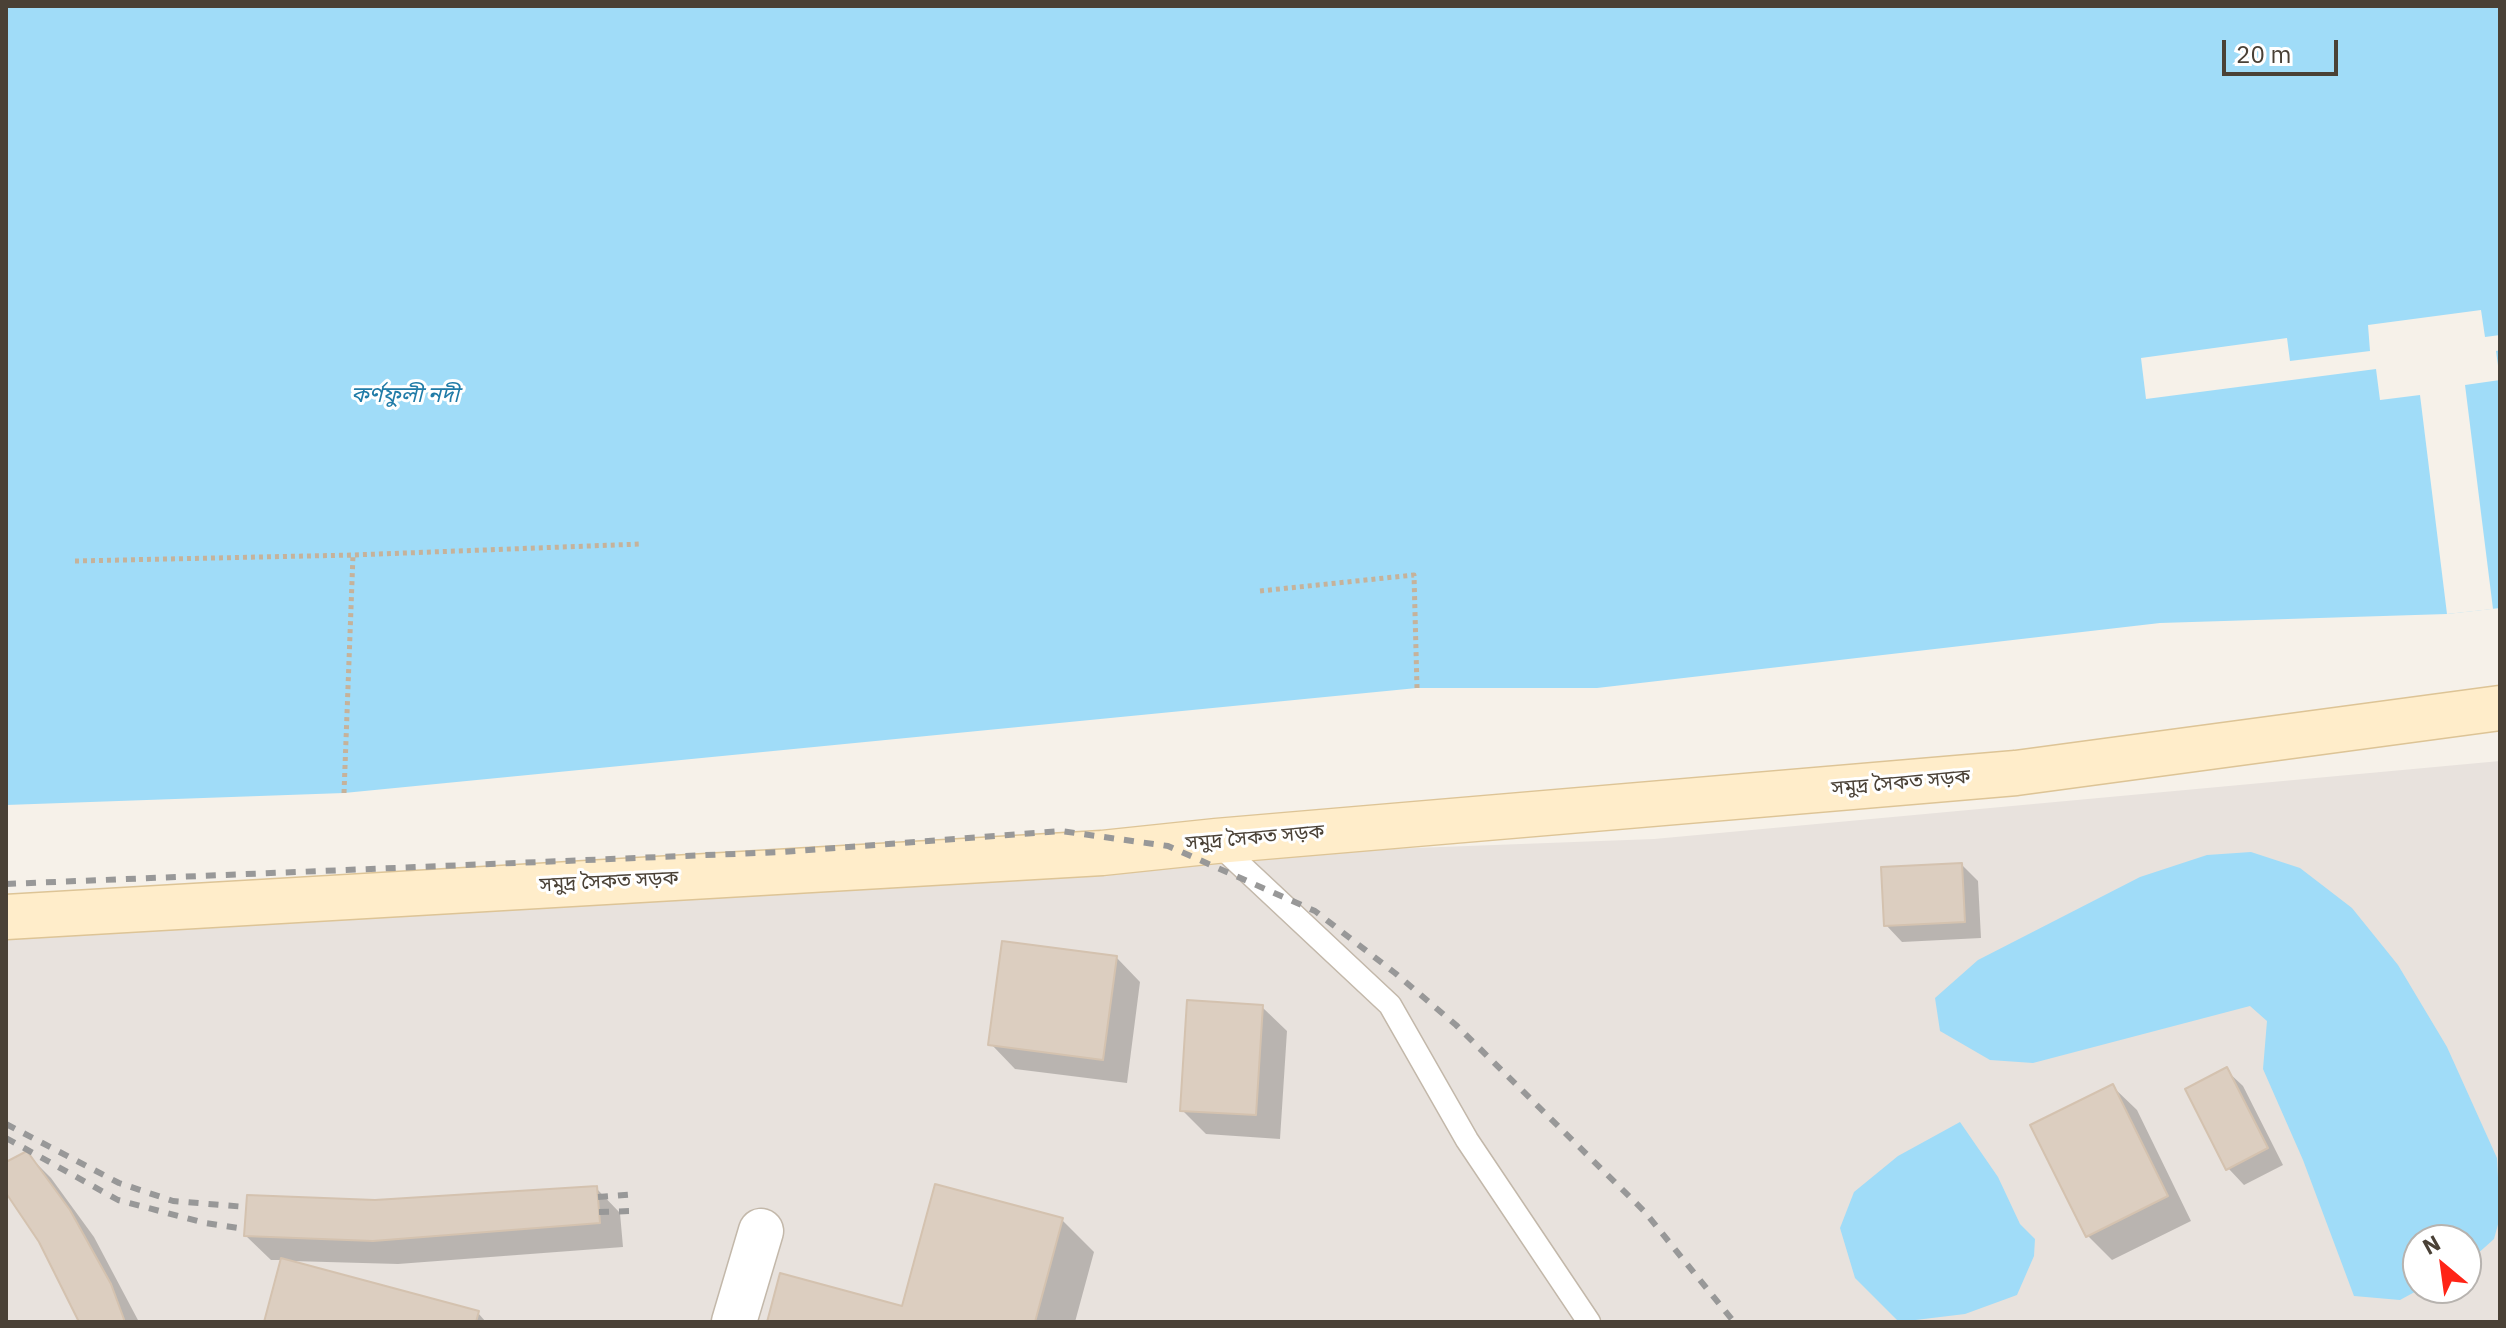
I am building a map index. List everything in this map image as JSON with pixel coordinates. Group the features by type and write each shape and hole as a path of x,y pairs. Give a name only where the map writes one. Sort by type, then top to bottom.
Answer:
{"main road":[{"name":"সমুদ্র সৈকত সড়ক","path":"6,917 1102,853 2016,773 2500,708"}],"street":[{"path":"734,1322 761,1231"}],"lane":[{"path":"1216,841 1390,1005 1467,1140 1589,1322"}],"path":[{"path":"75,561 641,544"},
{"path":"344,793 353,555"},
{"path":"1260,591 1414,575 1417,688"}],"shaded area":[{"path":"2500,761 2500,1322 6,1322 6,901 1654,839"}],"water":[{"name":"কর্ণফুলী নদী","path":"6,6 2500,6 2500,608 2447,614 2160,623 1597,688 1417,688 344,793 6,805"},
{"path":"2251,852 2300,868 2352,908 2398,965 2447,1047 2497,1158 2500,1217 2494,1239 2482,1250 2482,1224 2402,1224 2400,1300 2354,1296 2303,1160 2263,1069 2267,1021 2250,1006 2033,1063 1990,1060 1940,1031 1935,998 1978,960 2140,877 2207,855"},
{"path":"1960,1122 1998,1177 2020,1224 2035,1239 2034,1256 2017,1295 1965,1314 1899,1322 1855,1278 1840,1228 1854,1192 1898,1156"}],"pier":[{"path":"2481,310 2485,337 2500,335 2500,350 2496,351 2500,380 2465,385 2493,609 2447,614 2420,395 2380,400 2376,369 2146,399 2141,358 2287,338 2290,361 2370,351 2368,325"}],"building":[{"path":"1962,863 1965,922 1884,926 1881,867"},
{"path":"1002,941 1117,956 1103,1060 988,1045"},
{"path":"1187,1000 1263,1005 1256,1115 1180,1111"},
{"path":"2227,1067 2268,1148 2226,1170 2185,1089"},
{"path":"2113,1084 2168,1196 2086,1237 2030,1125"},
{"path":"27,1151 70,1210 111,1284 125,1322 79,1322 39,1242 6,1193 6,1162"},
{"path":"935,1184 1063,1218 1035,1322 767,1322 780,1273 902,1306"},
{"path":"597,1186 600,1223 373,1241 244,1236 247,1195 375,1200"},
{"path":"281,1258 479,1311 476,1322 264,1322"}],"railway":[{"path":"6,884 781,852 1061,831 1168,846 1315,911 1395,973 1456,1025 1644,1211 1734,1322"},
{"path":"6,1124 119,1183 173,1201 246,1207"},
{"path":"6,1138 118,1200 205,1223 245,1229"},
{"path":"598,1197 636,1194"},
{"path":"599,1212 633,1211"}]}
